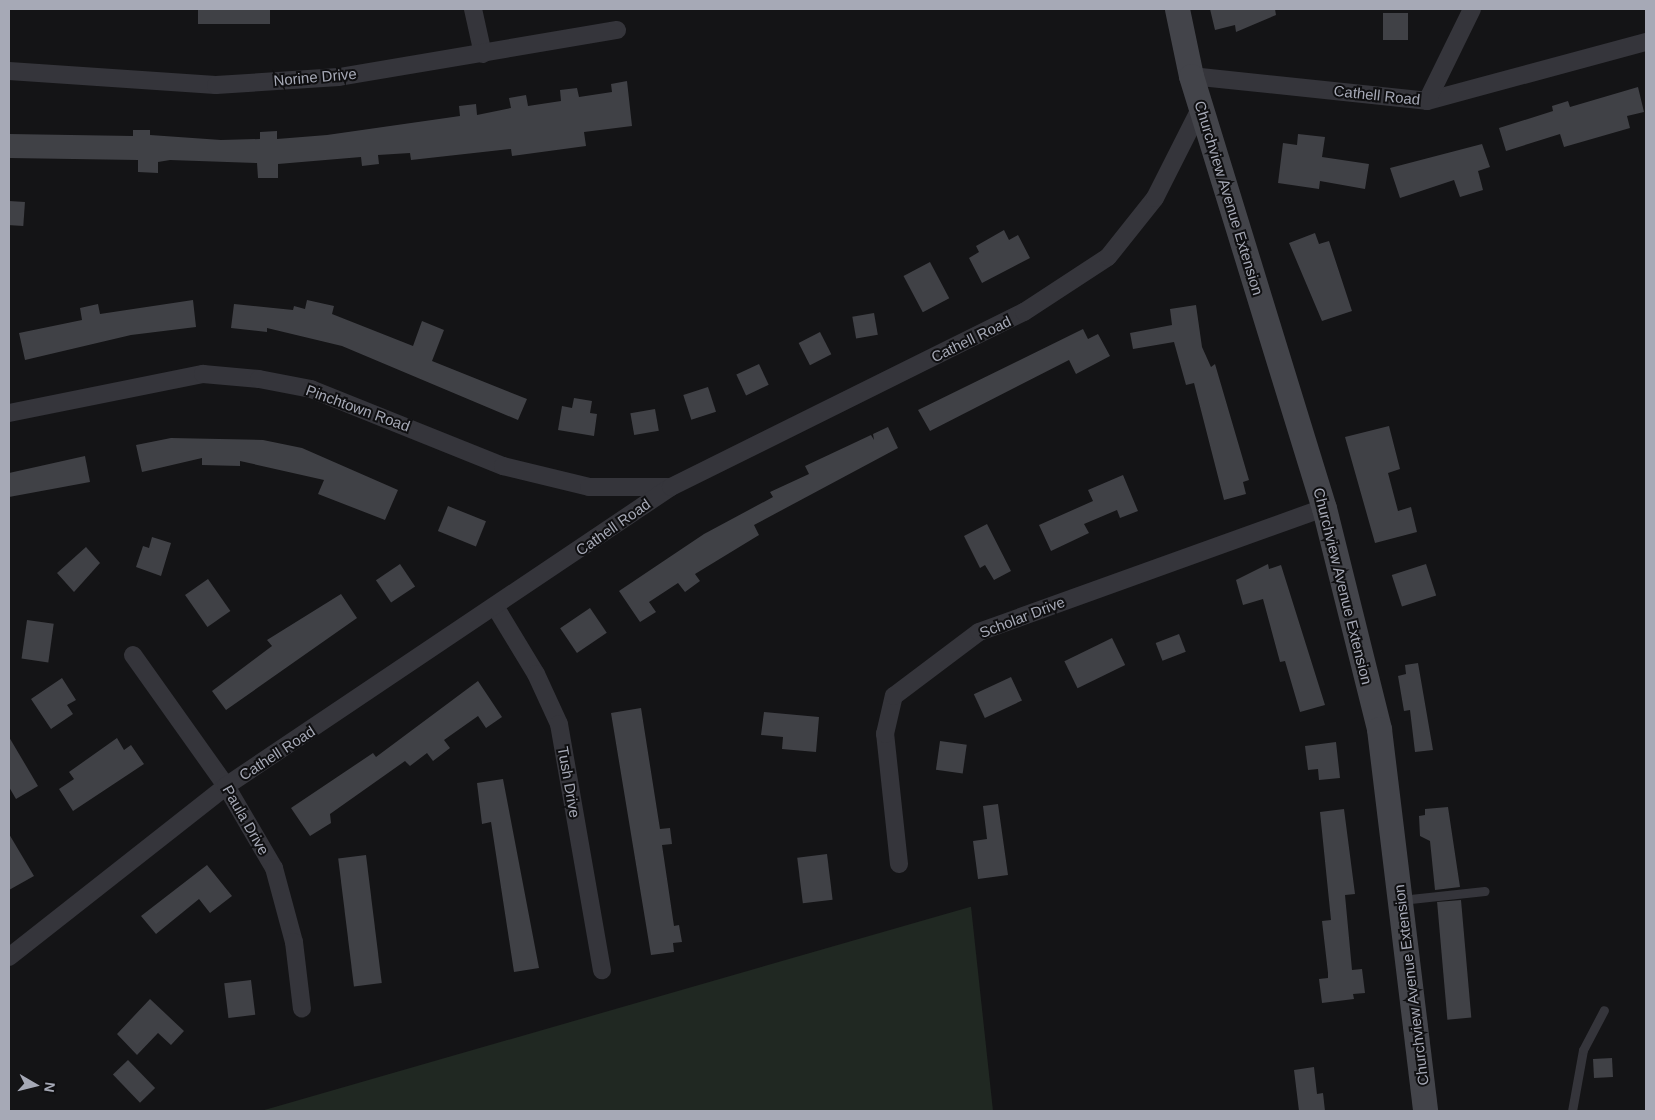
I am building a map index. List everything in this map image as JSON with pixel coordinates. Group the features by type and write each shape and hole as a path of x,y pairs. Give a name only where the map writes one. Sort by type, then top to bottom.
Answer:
{"street":[{"path":"473,9 483,54"},
{"name":"Churchview Avenue Extension","path":"1177,9 1191,76 1324,508 1379,730 1425,1111"},
{"path":"1427,101 1472,9"},
{"name":"Norine Drive","path":"9,71 216,84 339,77 617,30"},
{"name":"Cathell Road","path":"1191,76 1427,101 1646,42"},
{"name":"Cathell Road","path":"9,958 226,786 496,608 671,487 1024,312 1108,257 1155,198 1201,106"},
{"name":"Pinchtown Road","path":"9,413 203,374 259,379 311,389 503,466 589,487 671,487"},
{"name":"Scholar Drive","path":"899,864 885,734 894,696 978,632 1324,508"},
{"name":"Tush Drive","path":"496,608 536,674 559,724 602,970"},
{"name":"Paula Drive","path":"133,656 226,786 274,868 286,902 302,1009"}],"lane":[{"path":"1401,900 1485,891"},
{"path":"1572,1111 1583,1050 1604,1010"}],"shaded area":[{"path":"970,907 993,1111 261,1111"}],"building":[{"path":"198,9 270,9 270,24 198,24"},
{"path":"1210,9 1275,9 1276,15 1236,32 1235,25 1215,30"},
{"path":"1383,13 1408,13 1408,40 1383,40"},
{"path":"627,81 632,126 584,132 586,146 512,156 511,149 411,160 410,153 378,155 379,164 362,166 361,157 278,164 278,178 258,178 257,163 170,160 158,162 158,173 138,172 138,160 9,158 9,134 133,136 133,130 150,130 150,135 221,140 260,139 260,132 277,131 277,139 327,135 460,116 459,106 476,104 477,115 511,108 509,98 526,95 528,106 561,101 560,90 577,88 579,97 612,92 611,84"},
{"path":"1638,87 1644,112 1627,116 1630,128 1564,147 1560,134 1506,151 1499,128 1553,111 1552,106 1568,101 1570,107"},
{"path":"1298,134 1325,137 1322,157 1369,164 1365,189 1320,181 1319,189 1278,183 1283,143 1297,145"},
{"path":"1482,144 1490,167 1478,171 1483,190 1460,197 1454,180 1400,198 1390,168"},
{"path":"9,201 25,202 23,226 9,225"},
{"path":"1004,230 1009,240 1018,235 1030,258 982,283 969,258 979,252 976,246"},
{"path":"1315,233 1319,244 1329,241 1352,311 1322,321 1289,243"},
{"path":"930,262 949,298 923,312 904,276"},
{"path":"193,300 196,327 131,335 25,360 19,333 82,320 80,308 98,304 100,314"},
{"path":"307,300 334,306 332,314 413,346 422,321 444,330 432,361 527,399 518,420 342,346 267,328 267,332 231,328 234,304 293,310 294,306 305,309"},
{"path":"1196,305 1202,347 1211,367 1215,364 1249,480 1243,482 1246,494 1224,500 1194,383 1186,385 1174,342 1133,349 1130,333 1172,325 1170,309"},
{"path":"874,313 878,335 856,338 852,317"},
{"path":"1083,329 1088,339 1098,334 1110,356 1076,374 1069,360 930,431 918,410"},
{"path":"820,332 831,354 810,365 799,343"},
{"path":"759,364 769,385 746,395 736,375"},
{"path":"708,387 716,412 691,420 683,395"},
{"path":"574,398 592,401 590,413 597,414 594,436 558,430 562,406 572,408"},
{"path":"655,409 659,431 634,435 630,413"},
{"path":"1389,426 1400,469 1388,473 1398,511 1411,507 1417,532 1375,543 1345,437"},
{"path":"888,427 898,448 754,525 759,535 695,574 700,581 685,592 678,583 649,602 656,612 640,622 619,591 704,534 773,497 770,492 809,474 805,466 871,435 874,440 873,434"},
{"path":"171,438 263,440 302,448 398,490 385,520 318,494 324,480 240,461 240,466 202,465 202,458 142,472 136,445"},
{"path":"85,456 90,482 9,497 9,473"},
{"path":"1123,475 1138,511 1120,518 1117,510 1084,524 1089,533 1051,551 1039,525 1093,501 1088,490"},
{"path":"448,506 486,521 476,546 438,531"},
{"path":"987,524 1011,571 994,580 985,565 980,568 964,536"},
{"path":"152,537 171,543 161,576 136,567 143,546 149,548"},
{"path":"86,547 100,563 74,592 57,573"},
{"path":"400,564 415,586 391,603 376,580"},
{"path":"1268,564 1269,569 1281,565 1325,705 1300,712 1285,661 1280,662 1263,599 1243,605 1236,580"},
{"path":"1426,564 1436,595 1402,607 1392,575"},
{"path":"208,579 230,611 207,627 185,595"},
{"path":"341,594 357,618 226,710 212,691 272,646 267,640"},
{"path":"590,608 607,633 577,653 560,628"},
{"path":"27,620 54,624 48,662 22,659"},
{"path":"1179,634 1186,652 1162,661 1156,643"},
{"path":"1112,638 1125,665 1078,688 1064,661"},
{"path":"1418,663 1433,750 1415,752 1410,710 1404,711 1398,676 1406,674 1405,665"},
{"path":"1011,677 1022,701 985,718 974,694"},
{"path":"62,678 76,700 67,705 73,714 51,729 31,699"},
{"path":"478,681 502,717 486,728 478,716 444,740 450,748 433,761 427,753 410,766 405,761 330,814 331,823 310,836 291,808 373,753 376,757"},
{"path":"641,708 660,829 670,828 672,844 662,845 674,926 679,925 682,942 673,943 674,952 651,955 611,713"},
{"path":"764,712 819,717 816,752 782,749 783,737 761,735"},
{"path":"9,737 38,786 16,799 9,787"},
{"path":"117,738 124,750 131,745 144,764 73,811 59,789 74,779 69,772"},
{"path":"940,741 967,745 963,773 936,770"},
{"path":"1336,742 1340,778 1319,780 1318,769 1308,770 1305,746"},
{"path":"503,779 539,968 514,972 491,822 482,824 477,783"},
{"path":"998,804 1008,875 978,879 973,841 987,839 983,806"},
{"path":"1448,807 1460,887 1435,890 1430,841 1420,836 1419,816 1425,815 1425,809"},
{"path":"1344,809 1355,894 1345,895 1352,970 1362,969 1365,993 1353,994 1354,999 1322,1003 1319,979 1328,978 1328,973 1322,921 1331,920 1320,812"},
{"path":"9,834 34,876 9,890"},
{"path":"827,854 833,900 803,903 797,858"},
{"path":"366,855 382,983 354,986 338,858"},
{"path":"207,865 232,896 210,913 199,899 156,934 141,916"},
{"path":"1461,900 1471,1018 1447,1020 1437,902"},
{"path":"251,980 255,1015 228,1018 224,983"},
{"path":"150,999 184,1031 171,1045 158,1033 137,1055 117,1034"},
{"path":"1612,1058 1613,1077 1594,1078 1593,1059"},
{"path":"128,1060 155,1088 140,1103 113,1075"},
{"path":"1314,1067 1317,1094 1323,1093 1325,1111 1299,1111 1294,1070"}]}
